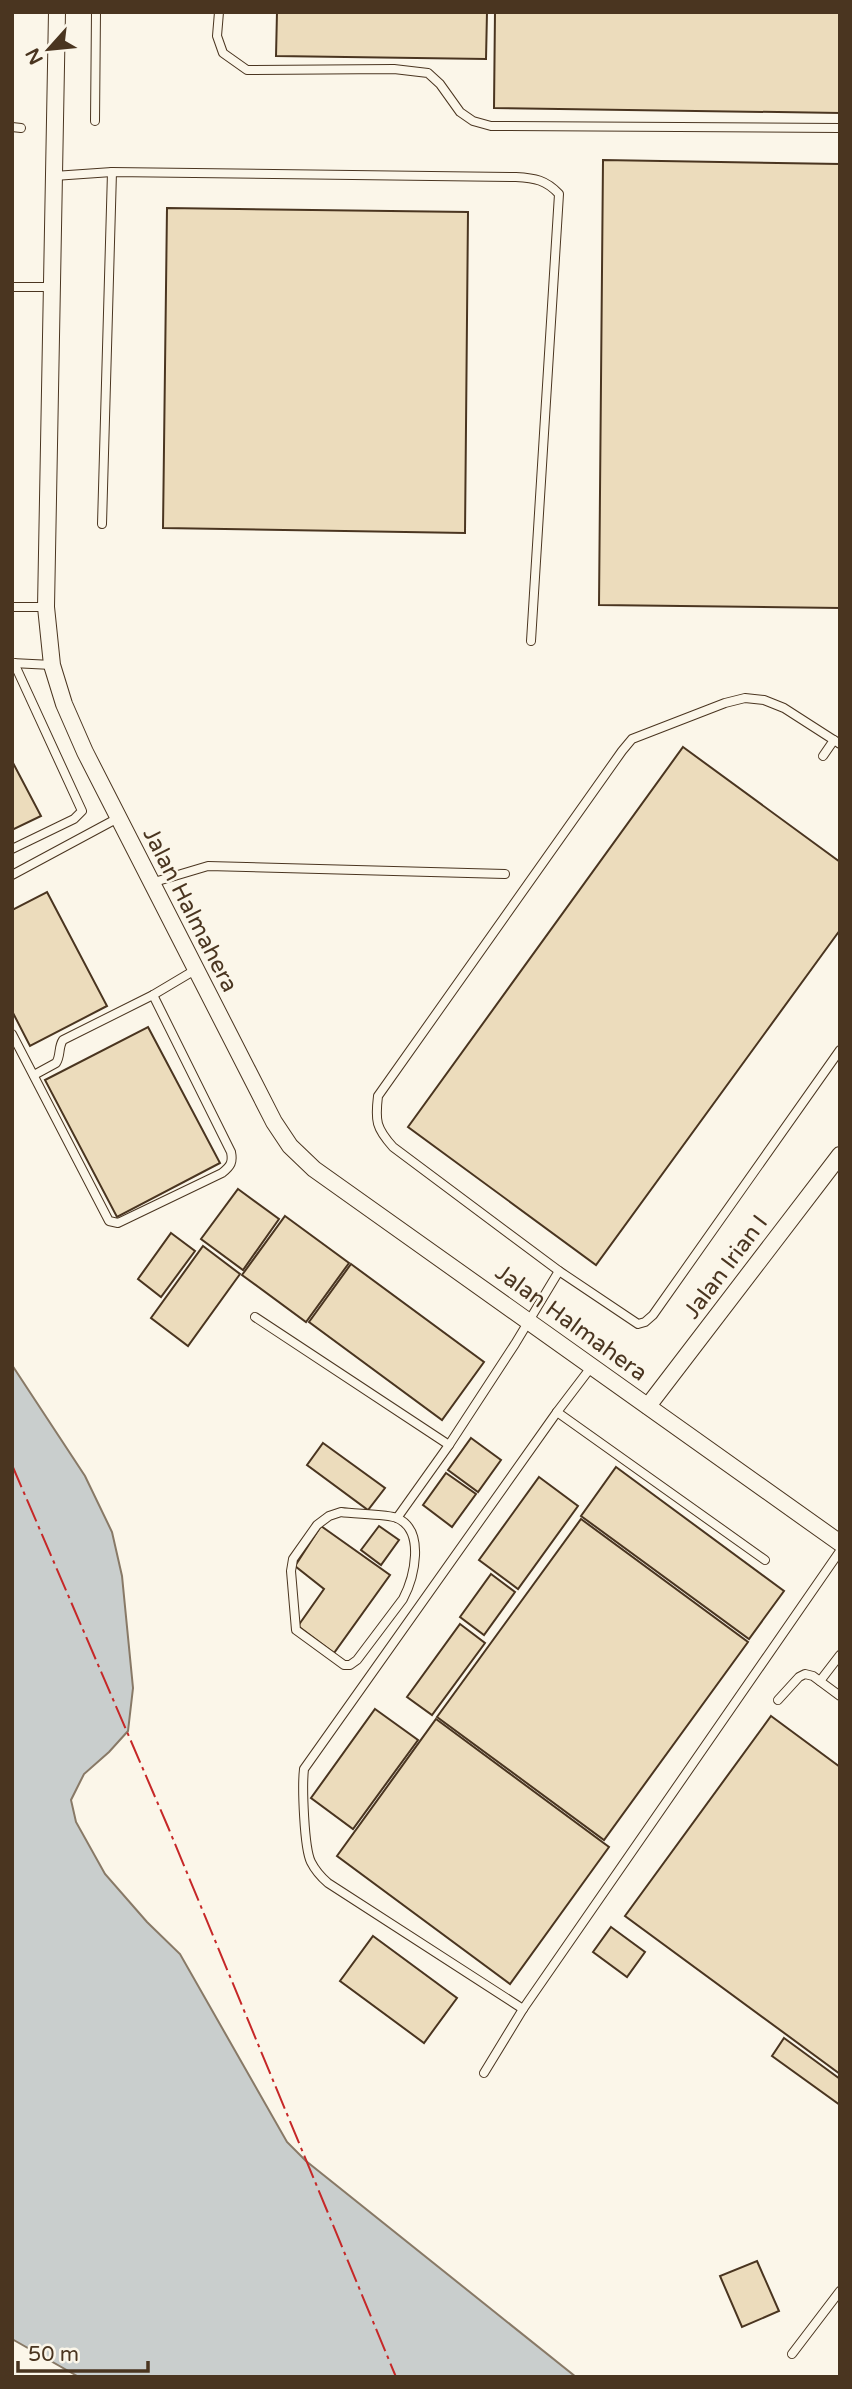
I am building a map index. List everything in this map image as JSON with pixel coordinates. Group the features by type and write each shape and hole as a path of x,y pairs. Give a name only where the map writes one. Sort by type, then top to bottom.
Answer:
{"street":[{"name":"Jalan Halmahera","path":"57,12 46,607 52,665 69,716 195,970 255,1087 290,1146 314,1169 840,1544"},
{"name":"Jalan Irian I","path":"648,1406 840,1155"}],"lane":[{"path":"95,121 96,12"},
{"path":"219,12 217,36 223,53 247,70 394,69 428,73 440,84 460,112 473,121 491,126 840,128"},
{"path":"54,176 112,172 516,177 536,178 549,183 559,194 531,641"},
{"path":"102,524 112,172"},
{"path":"12,287 52,287"},
{"path":"12,607 46,607"},
{"path":"12,849 74,819 82,811 13,663 52,665"},
{"path":"823,755 837,742 784,708 765,700 745,698 725,703 632,739 377,1096 376,1117 380,1132 393,1147 559,1271 638,1324 653,1315 840,1050"},
{"path":"12,876 118,818"},
{"path":"151,883 208,866 505,874"},
{"path":"34,1075 59,1060 63,1040 153,995 195,970"},
{"path":"12,1034 109,1221 118,1223 222,1173 230,1167 232,1159 231,1152 153,995"},
{"path":"397,1518 449,1445 559,1271"},
{"path":"255,1317 449,1445"},
{"path":"523,2009 318,1874 309,1860 302,1786 304,1769 592,1366"},
{"path":"557,1412 765,1560"},
{"path":"341,1513 397,1518 411,1530 414,1539 415,1550 408,1589 357,1660 350,1665 344,1665 296,1630 291,1571 293,1559 317,1525 329,1516 341,1513"},
{"path":"484,2073 523,2009 840,1551"},
{"path":"820,1681 840,1655"},
{"path":"778,1700 805,1674 840,1696"},
{"path":"792,2354 840,2291"}],"shaded area":[{"path":"12,1365 85,1476 112,1532 122,1576 133,1688 128,1731 84,1774 71,1800 76,1822 105,1874 147,1922 180,1954 287,2142 306,2161 576,2377 79,2377 12,2339"}],"building":[{"path":"277,12 487,12 486,59 276,56"},
{"path":"495,12 840,12 840,113 494,108"},
{"path":"603,160 840,164 840,608 599,605"},
{"path":"167,208 468,212 465,533 163,528"},
{"path":"683,747 840,862 840,930 596,1265 408,1127"},
{"path":"12,761 41,816 12,830"},
{"path":"47,892 107,1006 30,1046 12,1011 12,910"},
{"path":"148,1027 220,1163 117,1217 45,1080"},
{"path":"238,1189 279,1219 243,1270 201,1239"},
{"path":"285,1216 349,1263 306,1322 242,1275"},
{"path":"171,1233 195,1251 161,1297 138,1279"},
{"path":"203,1246 240,1274 188,1346 151,1318"},
{"path":"351,1264 484,1362 442,1420 309,1322"},
{"path":"471,1438 501,1460 478,1492 448,1470"},
{"path":"323,1443 385,1488 368,1510 307,1465"},
{"path":"616,1467 784,1591 749,1639 581,1516"},
{"path":"446,1473 476,1494 452,1527 423,1505"},
{"path":"539,1477 578,1506 518,1589 479,1560"},
{"path":"581,1519 748,1642 604,1840 437,1717"},
{"path":"321,1526 390,1575 334,1653 298,1626 324,1589 295,1566"},
{"path":"379,1526 399,1540 381,1565 361,1550"},
{"path":"491,1574 515,1592 484,1635 460,1617"},
{"path":"460,1624 485,1643 432,1715 407,1697"},
{"path":"375,1709 418,1740 353,1829 311,1798"},
{"path":"771,1716 840,1767 840,2074 625,1916"},
{"path":"436,1719 609,1847 510,1984 337,1856"},
{"path":"611,1927 645,1952 627,1977 593,1952"},
{"path":"373,1936 457,1998 424,2043 340,1981"},
{"path":"784,2038 840,2079 840,2105 772,2056"},
{"path":"757,2261 779,2311 742,2327 720,2276"}],"power":[{"path":"12,1465 168,1827 396,2377"}]}
